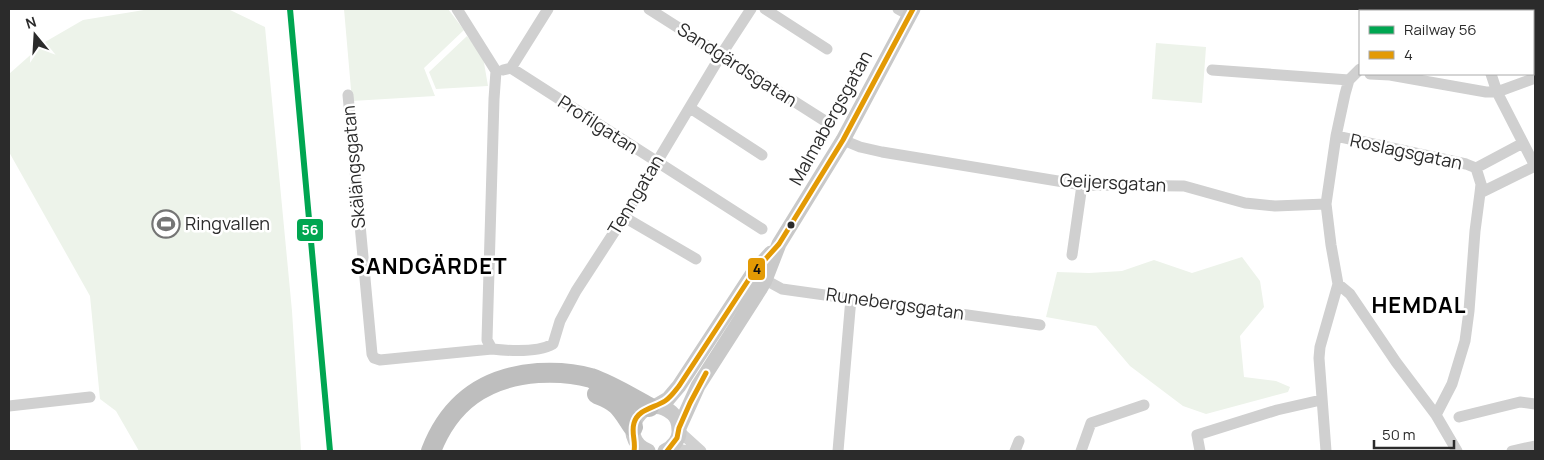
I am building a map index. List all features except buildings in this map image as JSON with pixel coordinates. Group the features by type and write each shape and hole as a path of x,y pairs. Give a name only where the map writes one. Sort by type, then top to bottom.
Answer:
{"highway":[{"path":"430,451 448,417 460,405 481,388 517,375 557,373 591,378 653,407"},
{"path":"446,451 449,438 458,420 470,408 496,392 522,385 550,384 574,387 616,402 634,440"}],"main road":[{"name":"Malmabergsgatan","path":"668,450 677,441 679,430 698,386 759,276 843,140 907,11"},
{"name":"Malmabergsgatan","path":"634,440 635,418 641,411 668,399 759,276"},
{"path":"653,407 667,409 674,414 679,423 679,430"},
{"path":"634,440 648,451"}],"street":[{"path":"457,9 496,71 487,340 492,349"},
{"path":"496,71 511,68 548,9"},
{"name":"Sandgärdsgatan","path":"649,9 825,121"},
{"name":"Tenngatan","path":"507,350 544,349 553,344 560,321 572,298 624,217 721,55 751,9"},
{"path":"765,9 827,49"},
{"name":"Profilgatan","path":"511,68 762,229"},
{"path":"1212,70 1357,73 1345,94 1336,136 1326,204 1338,284 1320,347 1319,358 1326,451"},
{"path":"1390,75 1486,92 1496,92 1535,78"},
{"path":"1480,193 1535,166 1496,92 1491,75"},
{"name":"Skälängsgatan","path":"348,95 372,354 374,358 380,360 492,349 507,350"},
{"path":"690,108 762,155"},
{"name":"Roslagsgatan","path":"1336,136 1466,164 1476,168"},
{"name":"Geijersgatan","path":"843,140 860,147 882,152 1082,185 1184,186 1245,203 1275,206 1326,204"},
{"name":"Roslagsgatan","path":"1476,168 1522,143"},
{"name":"Roslagsgatan","path":"1436,415 1452,384 1465,341 1481,184 1476,168"},
{"path":"1072,255 1082,185"},
{"path":"624,217 696,259"},
{"name":"Runebergsgatan","path":"759,276 782,289 1040,325"},
{"path":"1338,284 1350,294 1396,362 1436,415 1457,451"},
{"path":"838,451 851,298"},
{"path":"9,406 90,397"},
{"path":"1200,451 1197,435 1277,410 1321,400"},
{"path":"1459,417 1520,402 1535,404"},
{"path":"1081,451 1091,423 1144,405"},
{"path":"679,430 701,451"},
{"path":"1512,451 1535,446"},
{"path":"668,450 688,451"}],"shaded area":[{"name":"Ringvallen","path":"150,9 228,9 265,27 292,311 301,451 139,451 116,411 100,399 90,296 9,152 9,74 45,42 83,20"},
{"path":"344,9 448,9 464,30 424,68 435,96 352,101"},
{"path":"467,36 483,57 488,86 436,89 429,72"},
{"path":"1156,43 1206,47 1202,103 1152,99"},
{"path":"1242,257 1260,281 1264,307 1240,336 1244,377 1276,381 1290,387 1288,392 1206,414 1183,406 1130,366 1096,326 1046,317 1057,272 1122,271 1154,260 1192,273"}],"rail line":[{"name":"56","path":"290,9 330,451"}],"transit line":[{"name":"4","path":"634,451 633,427 636,418 643,412 665,401 679,386 753,273 779,244 843,140 913,9"},
{"name":"4","path":"667,451 677,438 679,428 690,403 706,373"}],"place":[{"name":"Ringvallen","path":"166,224"}],"district":[{"name":"SANDGÄRDET","path":"429,266"},
{"name":"HEMDAL","path":"1419,305"}]}
